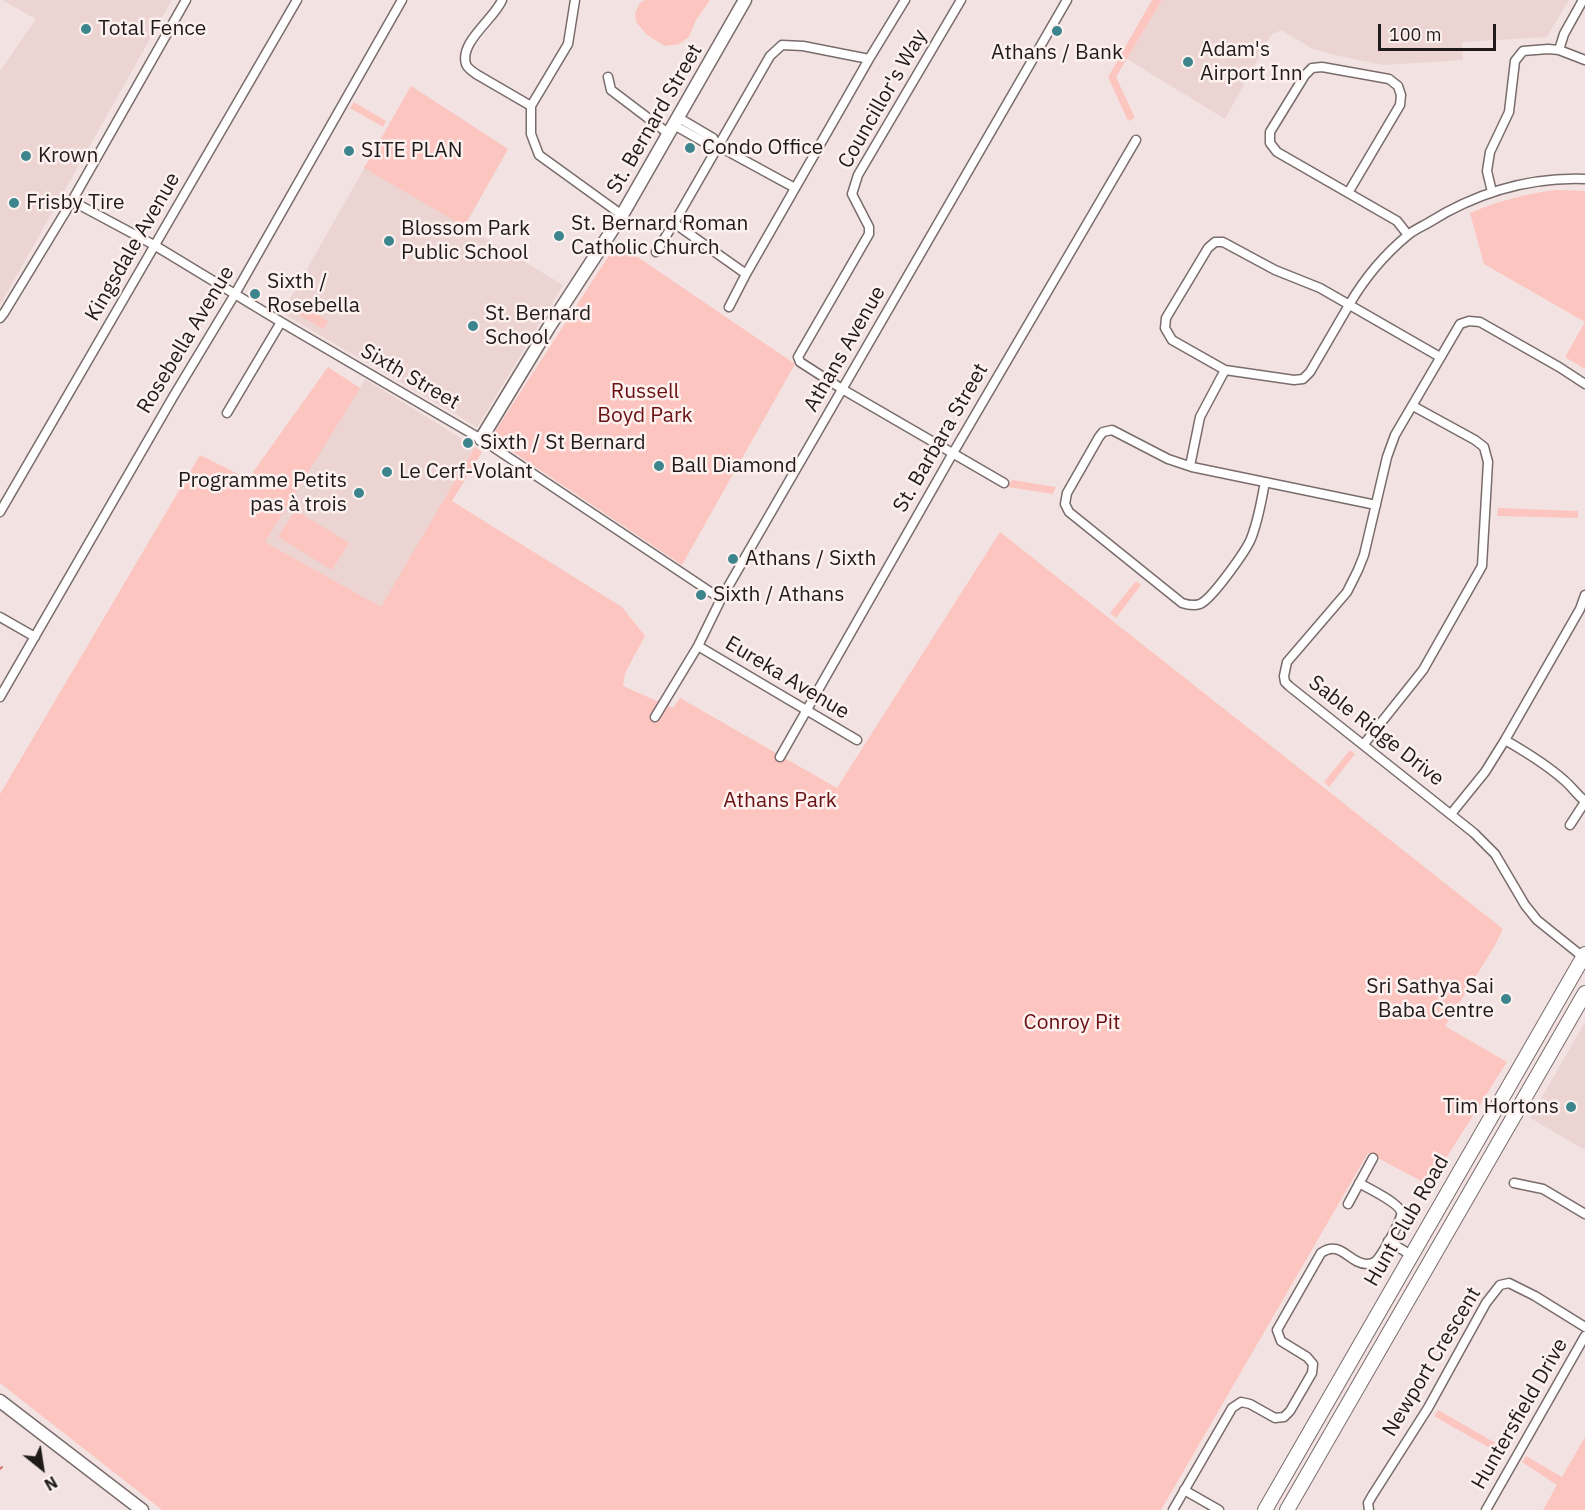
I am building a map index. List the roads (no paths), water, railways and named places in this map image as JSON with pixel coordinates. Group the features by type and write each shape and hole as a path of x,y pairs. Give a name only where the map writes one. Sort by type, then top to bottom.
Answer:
{"main road":[{"name":"Hunt Club Road","path":"1264,1510 1584,956"},
{"name":"Hunt Club Road","path":"1289,1509 1585,993"},
{"path":"1573,1015 1585,1003"}],"street":[{"path":"0,327 2,316 72,201 186,0"},
{"name":"Kingsdale Avenue","path":"0,512 297,0"},
{"name":"Rosebella Avenue","path":"0,697 235,294 402,0"},
{"path":"502,0 467,47 465,63 476,74 531,106"},
{"path":"574,0 568,44 531,106 531,134 539,155 622,215"},
{"name":"St. Bernard Street","path":"482,439 549,327 622,215 744,0"},
{"path":"729,307 795,188 905,0"},
{"name":"Councillor's Way","path":"842,389 800,362 798,357 869,234 869,226 852,194 858,175 961,0"},
{"name":"Athans Avenue","path":"655,717 698,646 721,599 1067,0"},
{"path":"1559,50 1564,34 1583,0"},
{"path":"656,252 770,56 782,45 803,46 869,59"},
{"path":"1492,192 1487,171 1490,152 1509,112 1515,61 1523,51 1548,48 1585,60"},
{"path":"1348,193 1400,105 1401,95 1398,86 1389,79 1322,67 1312,68 1305,75 1270,132 1270,143 1277,152 1348,193 1397,221 1408,235"},
{"path":"608,77 611,90 710,145 718,146 795,188"},
{"name":"St. Barbara Street","path":"780,757 953,453 1136,140"},
{"path":"1440,357 1349,305 1320,288 1275,270 1223,242 1215,242 1208,248 1166,318 1165,328 1172,340 1225,370 1294,380 1303,379 1310,372 1349,305 1355,295 1381,261 1408,235 1444,212 1492,192 1559,178 1585,179"},
{"name":"Sixth Street","path":"72,201 154,245 482,439 721,599"},
{"path":"674,223 746,274"},
{"name":"Sable Ridge Drive","path":"1584,956 1537,920 1525,905 1495,854 1474,833 1289,686 1284,676 1287,662 1350,586 1364,555 1389,450 1395,435 1460,324 1474,320 1480,322 1585,384"},
{"path":"227,413 281,322"},
{"path":"1190,466 1200,417 1225,370"},
{"path":"842,389 1004,483"},
{"path":"1364,744 1424,670 1482,566 1488,462 1484,447 1413,406"},
{"path":"1265,482 1249,543 1236,563 1207,599 1200,604 1182,603 1069,513 1065,504 1065,498 1099,437 1112,430 1168,459 1190,466 1376,505"},
{"name":"Sable Ridge Drive","path":"1451,814 1485,772 1505,740 1580,609 1585,595"},
{"path":"0,617 35,637"},
{"name":"Eureka Avenue","path":"698,646 856,741"},
{"path":"1505,740 1535,757 1567,782 1585,801 1570,825"},
{"path":"1348,1204 1373,1158"},
{"path":"1173,1510 1232,1408 1241,1402 1250,1404 1275,1418 1284,1417 1290,1411 1312,1373 1313,1364 1307,1357 1281,1341 1277,1330 1321,1253 1334,1248 1363,1263 1371,1264 1377,1260 1402,1217 1396,1205 1359,1183"},
{"path":"1514,1183 1544,1189 1585,1214"},
{"path":"1388,1241 1411,1255"},
{"name":"Newport Crescent","path":"1369,1510 1368,1503 1372,1496 1428,1408 1486,1303 1500,1285 1509,1283 1535,1296 1585,1328"},
{"name":"Huntersfield Drive","path":"1486,1510 1585,1336"},
{"path":"0,1401 142,1510"},
{"path":"1184,1490 1219,1510"}],"place":[{"name":"Total Fence","path":"86,29"},
{"name":"Athans / Bank","path":"1057,31"},
{"name":"Adam's Airport Inn","path":"1188,62"},
{"name":"Condo Office","path":"690,148"},
{"name":"SITE PLAN","path":"349,151"},
{"name":"Krown","path":"26,156"},
{"name":"Frisby Tire","path":"14,203"},
{"name":"St. Bernard Roman Catholic Church","path":"559,236"},
{"name":"Blossom Park Public School","path":"389,241"},
{"name":"Sixth / Rosebella","path":"255,294"},
{"name":"St. Bernard School","path":"473,326"},
{"name":"Sixth / St Bernard","path":"468,443"},
{"name":"Ball Diamond","path":"659,466"},
{"name":"Le Cerf-Volant","path":"387,472"},
{"name":"Programme Petits pas à trois","path":"359,493"},
{"name":"Athans / Sixth","path":"733,559"},
{"name":"Sixth / Athans","path":"701,595"},
{"name":"Sri Sathya Sai Baba Centre","path":"1506,999"},
{"name":"Tim Hortons","path":"1571,1107"}],"park label":[{"name":"Russell Boyd Park","path":"645,404"},
{"name":"Athans Park","path":"780,801"},
{"name":"Conroy Pit","path":"1072,1023"}]}
